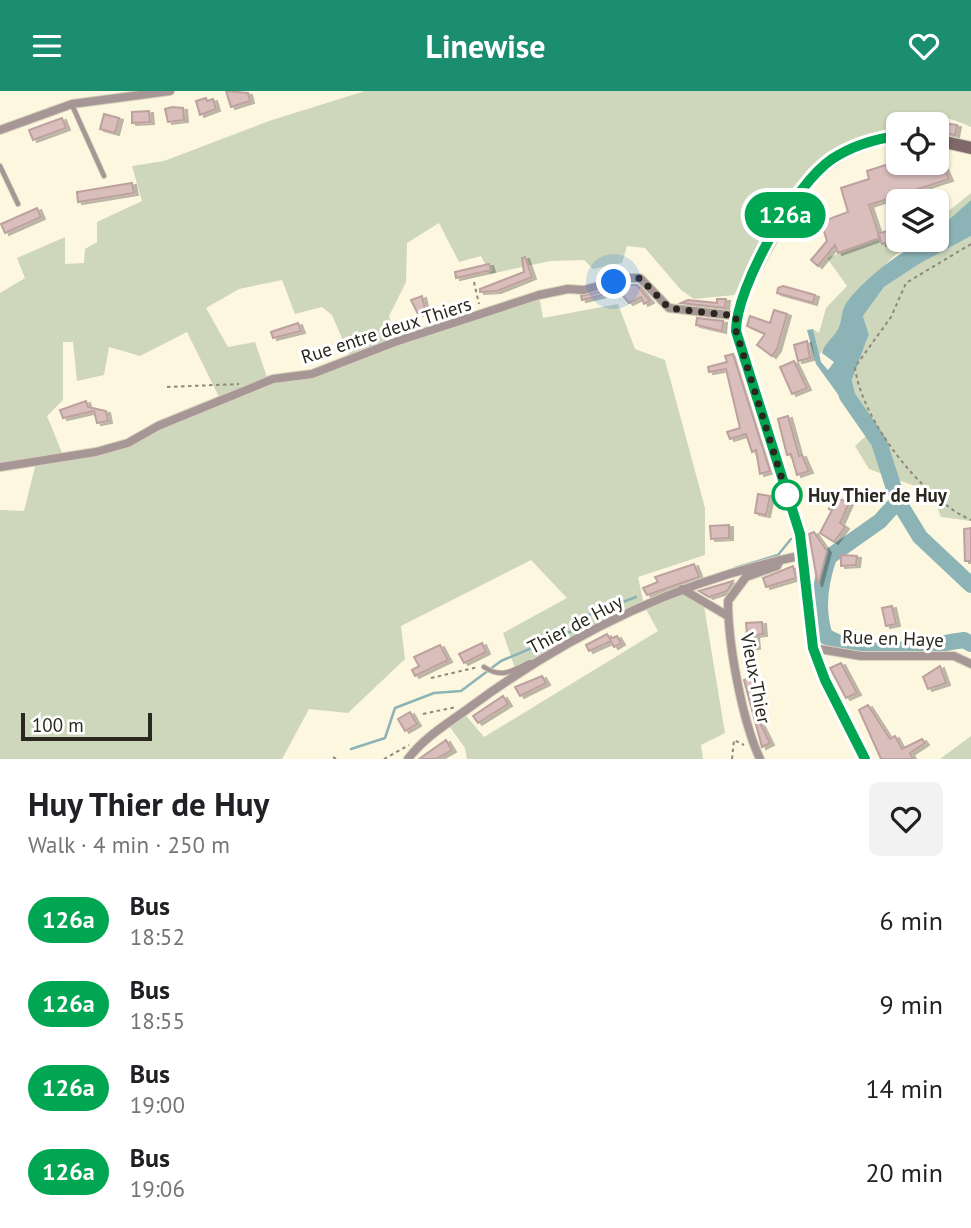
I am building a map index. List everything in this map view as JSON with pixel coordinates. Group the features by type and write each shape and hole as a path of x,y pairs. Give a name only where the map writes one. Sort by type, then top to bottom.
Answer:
{"main road":[{"path":"865,759 825,680 813,648 804,555 736,331 736,316 741,295 793,200 812,176 852,148 886,139"},
{"path":"949,143 971,148"}],"street":[{"path":"0,130 72,104 97,98 166,92"},
{"name":"Rue entre deux Thiers","path":"0,467 96,452 128,443 159,426 272,379 312,374 395,342 568,289 584,290 627,278 640,278 669,308 736,316"},
{"name":"Thier de Huy","path":"408,759 417,745 472,706 541,659 606,622 682,589 804,555"},
{"name":"Thier de Huy","path":"728,601 746,577 777,565 780,560"},
{"path":"682,589 728,616"},
{"name":"Vieux-Thier","path":"728,601 728,616 751,739 760,759"},
{"name":"Rue en Haye","path":"813,648 861,656 954,656 971,664"}],"lane":[{"path":"72,104 104,176"},
{"path":"0,166 18,204"},
{"path":"484,667 493,673 508,673 541,659"}],"path":[{"path":"971,244 906,283 891,317 855,367 863,401 905,466 951,511 971,520"},
{"path":"474,282 482,315"},
{"path":"167,387 257,385"},
{"path":"432,678 484,667"},
{"path":"423,714 472,706"},
{"path":"732,759 734,740 749,749"},
{"path":"384,759 408,745 417,745"}],"green space":[{"path":"365,91 971,91 971,127 949,119 949,112 886,112 886,129 849,142 808,169 734,295 694,299 681,290 645,248 627,246 622,263 593,269 584,260 550,261 490,274 481,256 459,262 439,223 407,243 406,282 389,316 395,342 539,295 543,318 618,304 635,349 665,360 705,508 705,555 638,577 644,605 682,589 703,600 725,733 701,745 703,759 467,759 465,748 447,723 463,712 484,737 658,631 644,606 517,674 503,633 567,598 531,560 401,626 405,659 348,713 309,709 282,759 0,759 0,510 24,511 37,459 0,467 0,293 25,278 17,258 65,237 65,264 84,263 85,249 97,242 97,222 142,201 132,166 164,161 269,121","holes":["282,280 295,314 322,307 332,315 351,359 312,374 268,380 255,342 228,347 206,308 239,289","187,332 220,399 128,443 63,455 47,416 63,400 63,342 73,342 77,381 104,375 109,347 140,356"]},
{"path":"971,193 971,200 949,219 949,211"},
{"path":"971,236 971,521 941,517 931,492 869,469 855,446 867,435 847,396 855,367 869,335 863,316 884,287 919,264 941,252 949,252 949,248"},
{"path":"880,238 882,244 886,243 886,252 900,252 845,305 839,329 819,355 813,329 819,333 826,308 847,286 827,258"},
{"path":"971,736 971,759 940,759"}],"water":[{"path":"971,200 971,236 949,248 949,219"},
{"path":"904,252 941,252 884,287 863,316 869,335 842,400 816,364 807,330 813,329 821,362 828,370 834,362 822,353 840,325 845,305 861,286"}],"building":[{"path":"226,91 248,93 250,101 231,107"},
{"path":"206,98 207,101 213,99 216,109 200,115 196,101"},
{"path":"183,108 184,120 168,122 165,109"},
{"path":"149,111 150,122 132,123 132,112"},
{"path":"104,114 119,118 115,133 100,129"},
{"path":"62,118 66,128 33,140 29,130"},
{"path":"949,124 957,125 955,135 949,134"},
{"path":"886,165 886,175 947,175 949,179 918,189 886,189 886,199 869,205 880,238 838,253 835,245 818,266 811,260 827,241 821,222 848,212 841,188 869,179 867,171"},
{"path":"132,183 134,193 78,202 77,192"},
{"path":"805,201 810,209 802,222 795,216"},
{"path":"37,208 41,217 5,233 1,224"},
{"path":"886,231 886,243 882,244 878,234"},
{"path":"525,257 532,277 497,291 480,292 480,289 524,272 522,258"},
{"path":"489,264 491,270 456,278 455,272"},
{"path":"637,285 650,301 644,304 641,297 629,303 619,291 582,300 581,296"},
{"path":"783,286 815,295 813,303 777,293 778,288"},
{"path":"422,296 426,313 418,314 411,300"},
{"path":"717,299 726,299 725,308 681,303 688,300 717,303"},
{"path":"774,310 787,314 777,349 772,356 757,345 765,334 747,326 750,316 770,323"},
{"path":"697,318 723,321 722,331 696,325"},
{"path":"298,323 301,331 273,338 271,332"},
{"path":"807,341 810,358 798,361 794,345"},
{"path":"733,354 770,471 760,474 756,450 752,452 746,434 730,439 727,432 740,428 726,369 709,372 708,367 727,362 725,356"},
{"path":"794,361 807,388 792,394 780,367"},
{"path":"86,401 88,407 106,411 108,421 97,423 94,411 63,418 60,410"},
{"path":"788,416 799,456 802,455 809,471 797,475 791,454 787,455 778,419"},
{"path":"758,494 770,496 766,515 755,513"},
{"path":"833,496 849,503 840,523 845,527 834,542 820,533 832,510 829,509"},
{"path":"729,525 729,538 711,539 710,526"},
{"path":"971,528 971,561 965,561 964,529"},
{"path":"814,532 827,551 818,585 809,534"},
{"path":"841,555 857,556 856,565 841,566"},
{"path":"694,564 699,577 647,595 643,588 658,582 655,577"},
{"path":"793,566 796,578 766,587 763,578"},
{"path":"733,581 727,591 709,597 699,591"},
{"path":"892,606 896,624 886,626 882,608"},
{"path":"762,622 763,634 755,635 756,647 748,648 746,623"},
{"path":"607,634 610,639 617,636 621,643 614,647 611,641 589,651 586,645"},
{"path":"482,643 486,652 464,663 459,654"},
{"path":"440,645 448,660 415,676 412,670 419,666 414,657"},
{"path":"841,663 857,693 846,698 830,668"},
{"path":"940,666 946,683 928,689 923,677"},
{"path":"542,676 546,683 520,696 515,687"},
{"path":"753,678 755,684 759,683 762,692 753,694 758,712 762,711 765,721 760,723 770,743 762,747 744,680"},
{"path":"503,696 508,704 478,723 473,716"},
{"path":"868,705 890,739 895,736 902,749 922,739 925,743 910,753 913,759 881,759 859,710"},
{"path":"410,712 417,724 405,731 398,719"},
{"path":"446,740 452,750 436,759 419,759"}],"waterway":[{"path":"843,377 847,396 879,442 898,501 920,537 971,585"},
{"path":"898,501 880,521 829,557 820,597 825,636 842,644 876,651 911,649 964,640 971,644"},
{"path":"735,568 778,555 791,539"},
{"path":"351,749 385,738 395,708 434,693 461,691 501,661 572,631 578,619 636,597"}],"bus line":[{"name":"126a","path":"865,759 825,680 813,648 800,534 736,331 736,316 741,295 793,200 812,176 831,160 852,148 886,138"}],"place":[{"name":"Huy Thier de Huy","path":"787,495"}],"route":[{"path":"614,282 640,278 669,308 715,316 736,316 736,331 787,495"}]}
